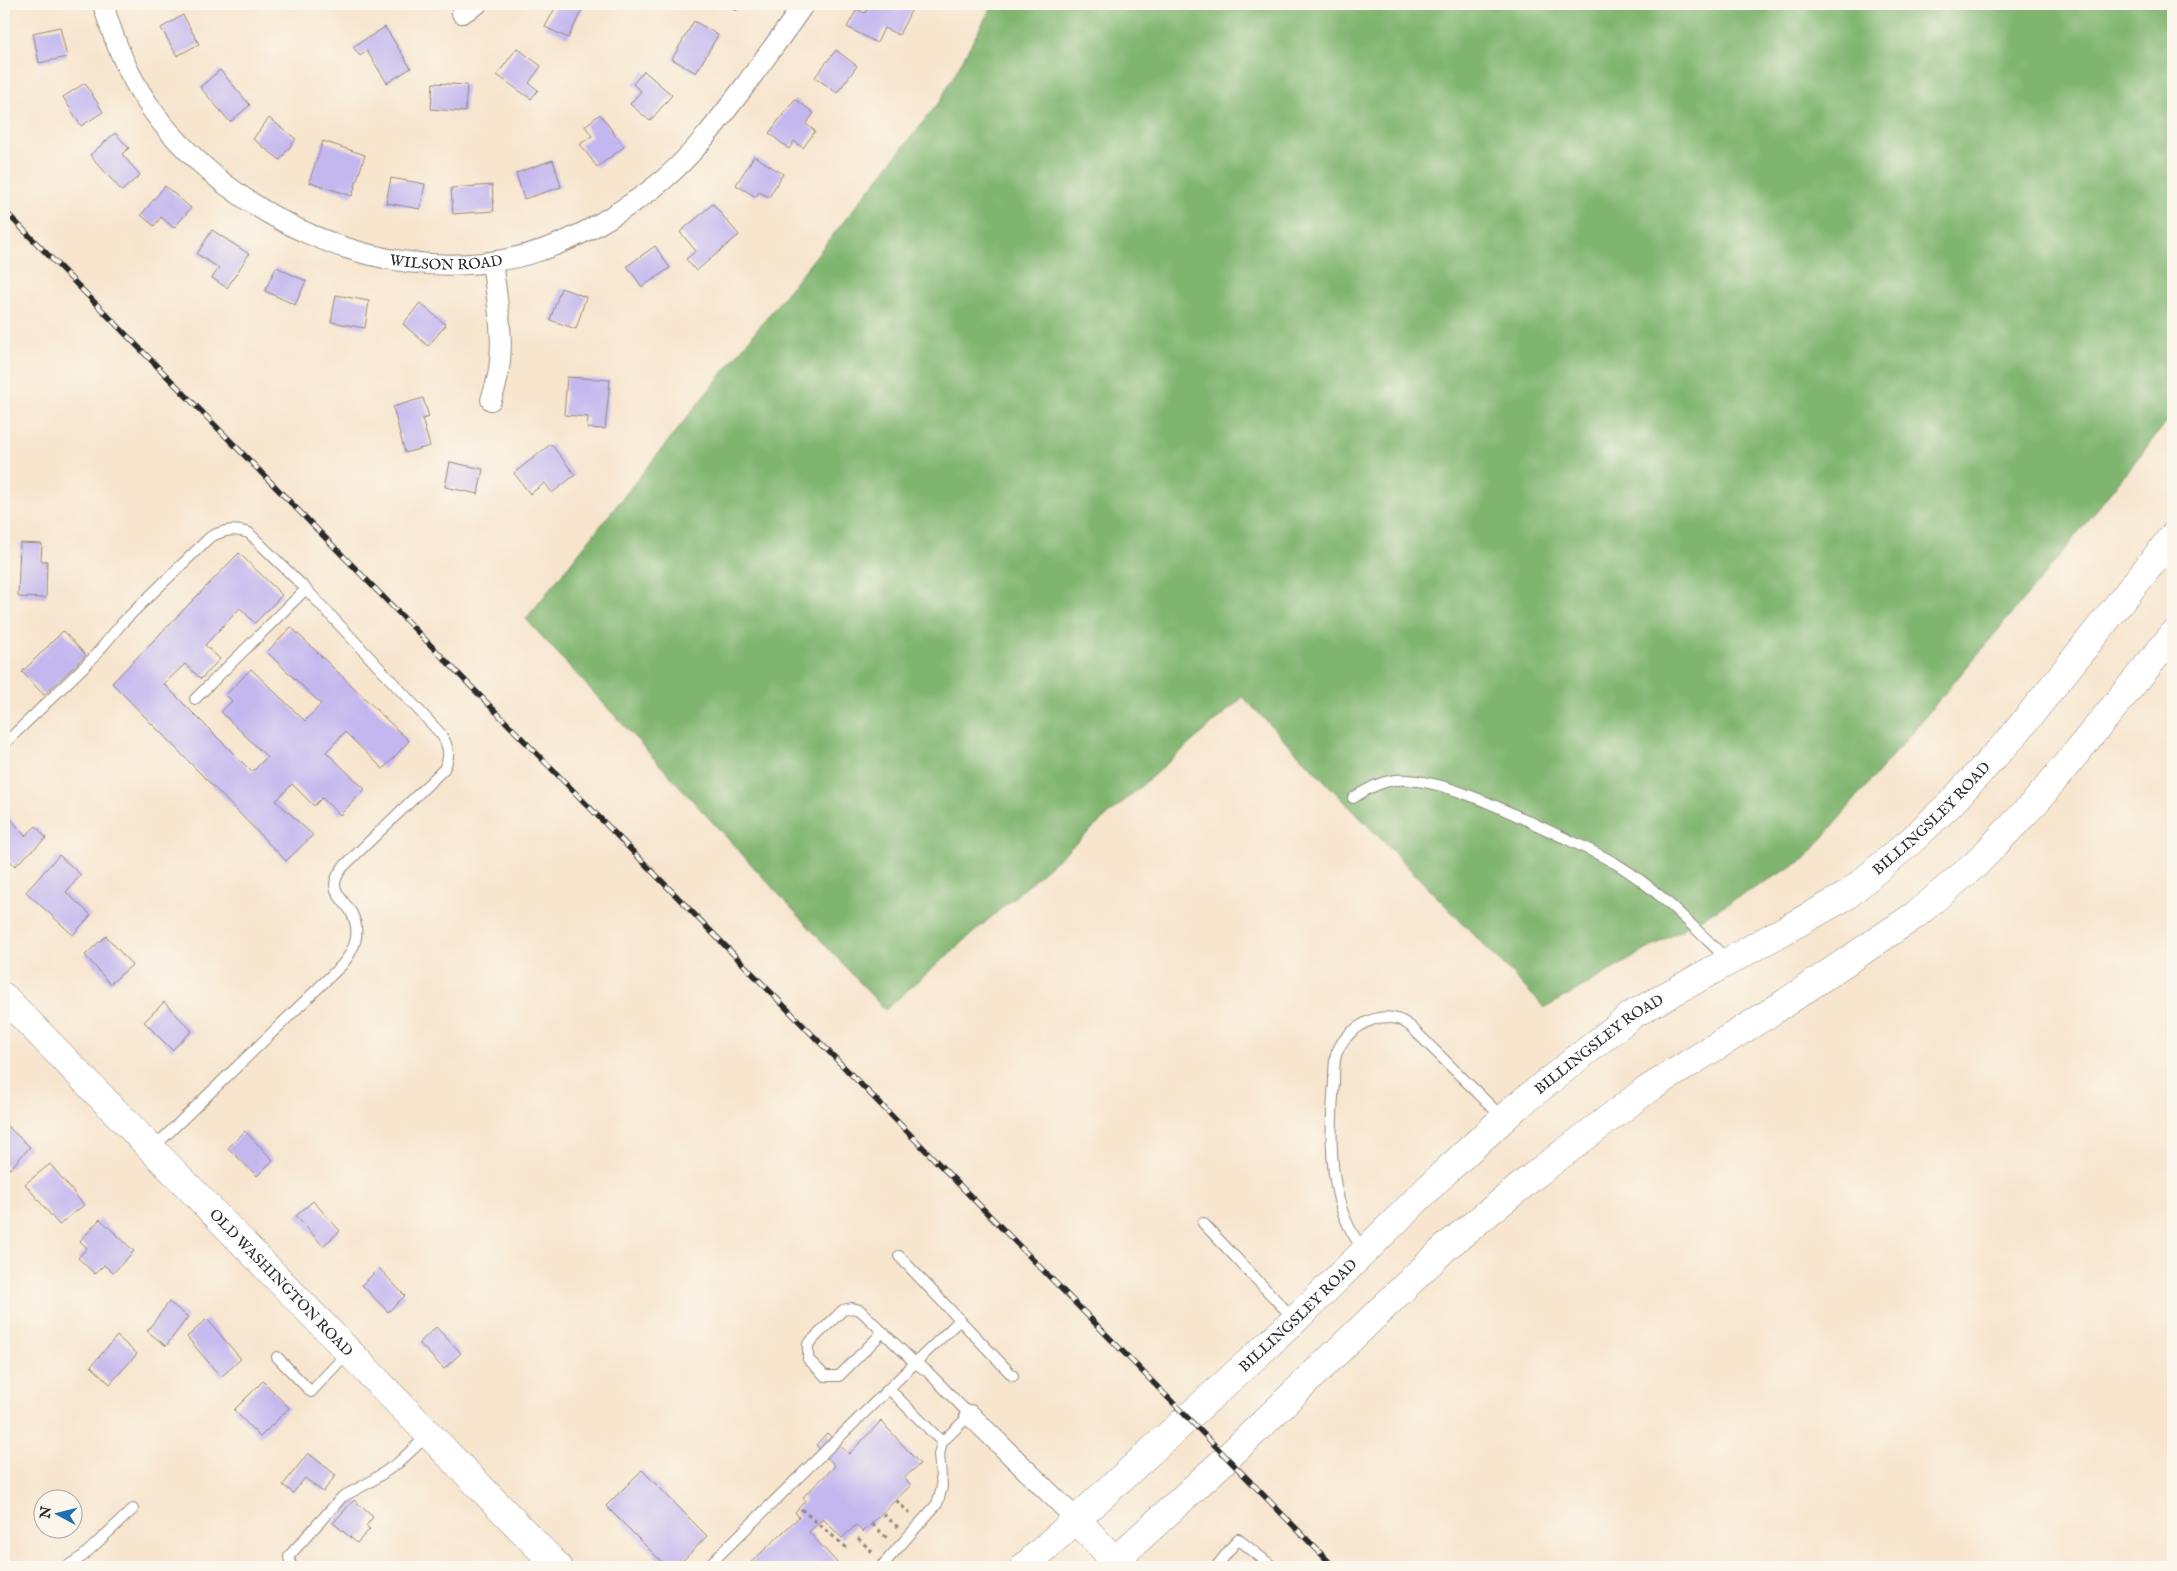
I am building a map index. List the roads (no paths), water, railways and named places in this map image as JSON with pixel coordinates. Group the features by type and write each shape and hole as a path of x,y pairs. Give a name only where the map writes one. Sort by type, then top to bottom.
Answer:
{"main road":[{"name":"BILLINGSLEY ROAD","path":"1024,1567 1295,1320 1443,1174 1504,1118 1632,1015 1846,896 1918,834 1956,798 2014,735 2173,536"},
{"path":"1076,1519 1112,1564 1227,1458 1446,1247 1536,1174 1645,1091 1779,1007 1914,916 1976,864 2039,798 2173,635"},
{"name":"OLD WASHINGTON ROAD","path":"4,997 558,1567"}],"street":[{"name":"WILSON ROAD","path":"104,4 111,30 129,73 163,125 190,154 249,202 280,222 317,239 357,253 393,260 439,265 492,262 537,250 575,236 604,221 661,182 690,155 728,108 804,4"},
{"path":"491,400 500,371 502,343 492,262"},
{"path":"970,1415 1076,1519"}],"lane":[{"path":"4,744 92,659 123,622 210,537 220,532 239,529 249,532 306,589 440,733 447,743 448,761 444,770 343,867 337,876 335,885 340,898 351,912 356,928 353,951 342,965 152,1149"},
{"path":"195,699 306,589"},
{"path":"1353,798 1375,785 1395,780 1422,782 1451,789 1518,816 1618,865 1662,899 1728,960"},
{"path":"1364,1252 1347,1227 1338,1199 1333,1166 1332,1108 1336,1057 1348,1036 1362,1024 1378,1018 1396,1018 1410,1026 1504,1118"},
{"path":"1203,1223 1295,1320"},
{"path":"899,1256 1013,1376"},
{"path":"883,1332 839,1376 825,1376 808,1359 808,1344 843,1310 852,1308 860,1310 883,1332 915,1364 927,1371 970,1415 942,1442 939,1455 941,1496 883,1566"},
{"path":"706,1567 960,1320"},
{"path":"277,1357 311,1392 349,1351"},
{"path":"889,1389 942,1442"},
{"path":"291,1567 289,1556 342,1497 370,1482 398,1463 429,1433"},
{"path":"66,1567 83,1556 132,1509"},
{"path":"1216,1567 1238,1539 1270,1566"}],"railway":[{"path":"4,210 1334,1567"}]}
